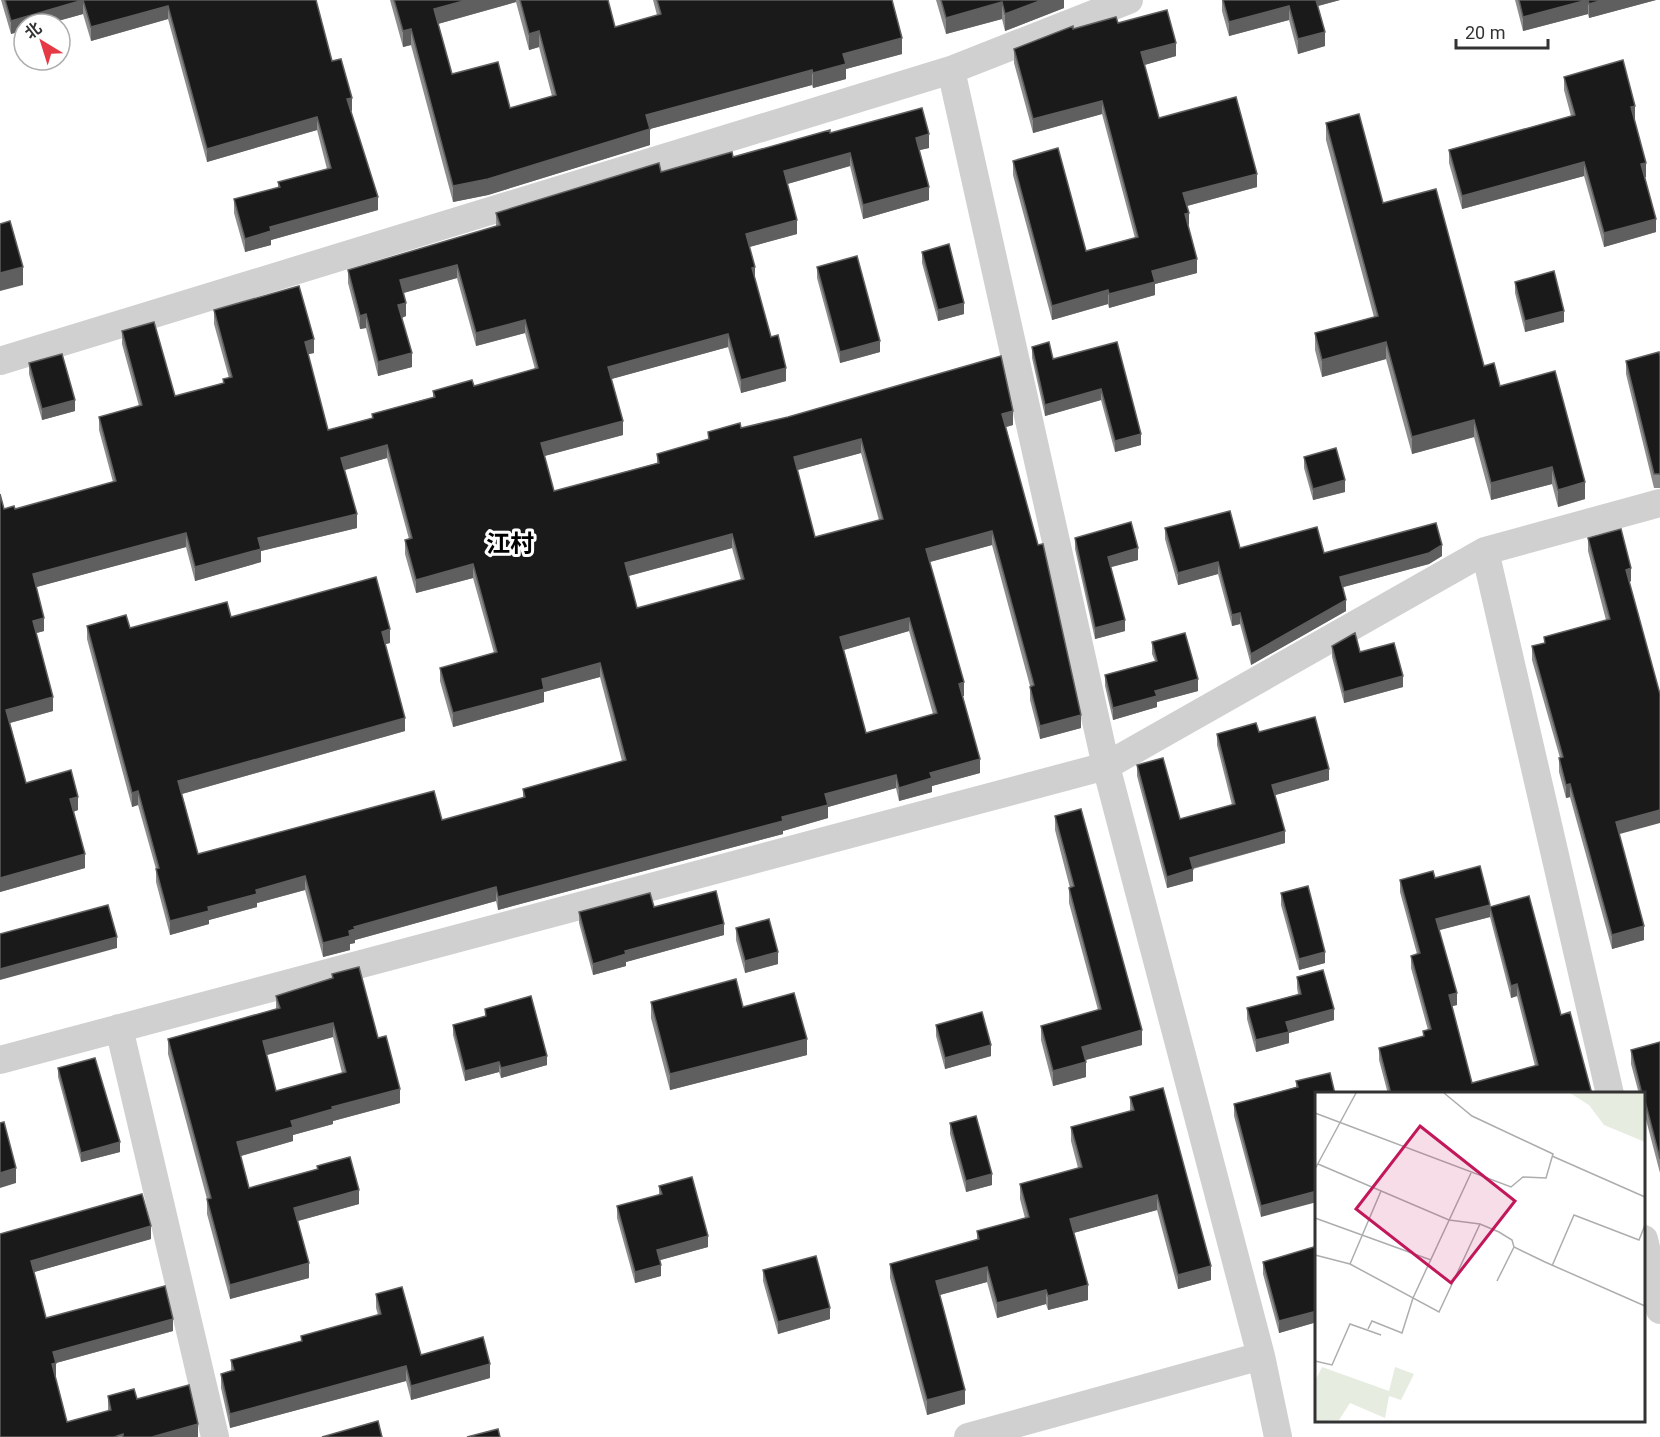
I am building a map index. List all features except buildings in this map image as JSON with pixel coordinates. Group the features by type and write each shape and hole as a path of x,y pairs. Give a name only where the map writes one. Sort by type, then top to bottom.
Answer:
{"street":[{"path":"0,361 951,70 1129,0"},
{"path":"951,70 1106,766 1261,1356 1278,1437"},
{"path":"0,1060 1106,766 1485,551 1660,503"},
{"path":"1485,551 1610,1092"},
{"path":"119,1028 215,1437"},
{"path":"1645,1243 1660,1310"},
{"path":"968,1437 1261,1356"}],"district":[{"name":"江村","path":"510,544"}]}
